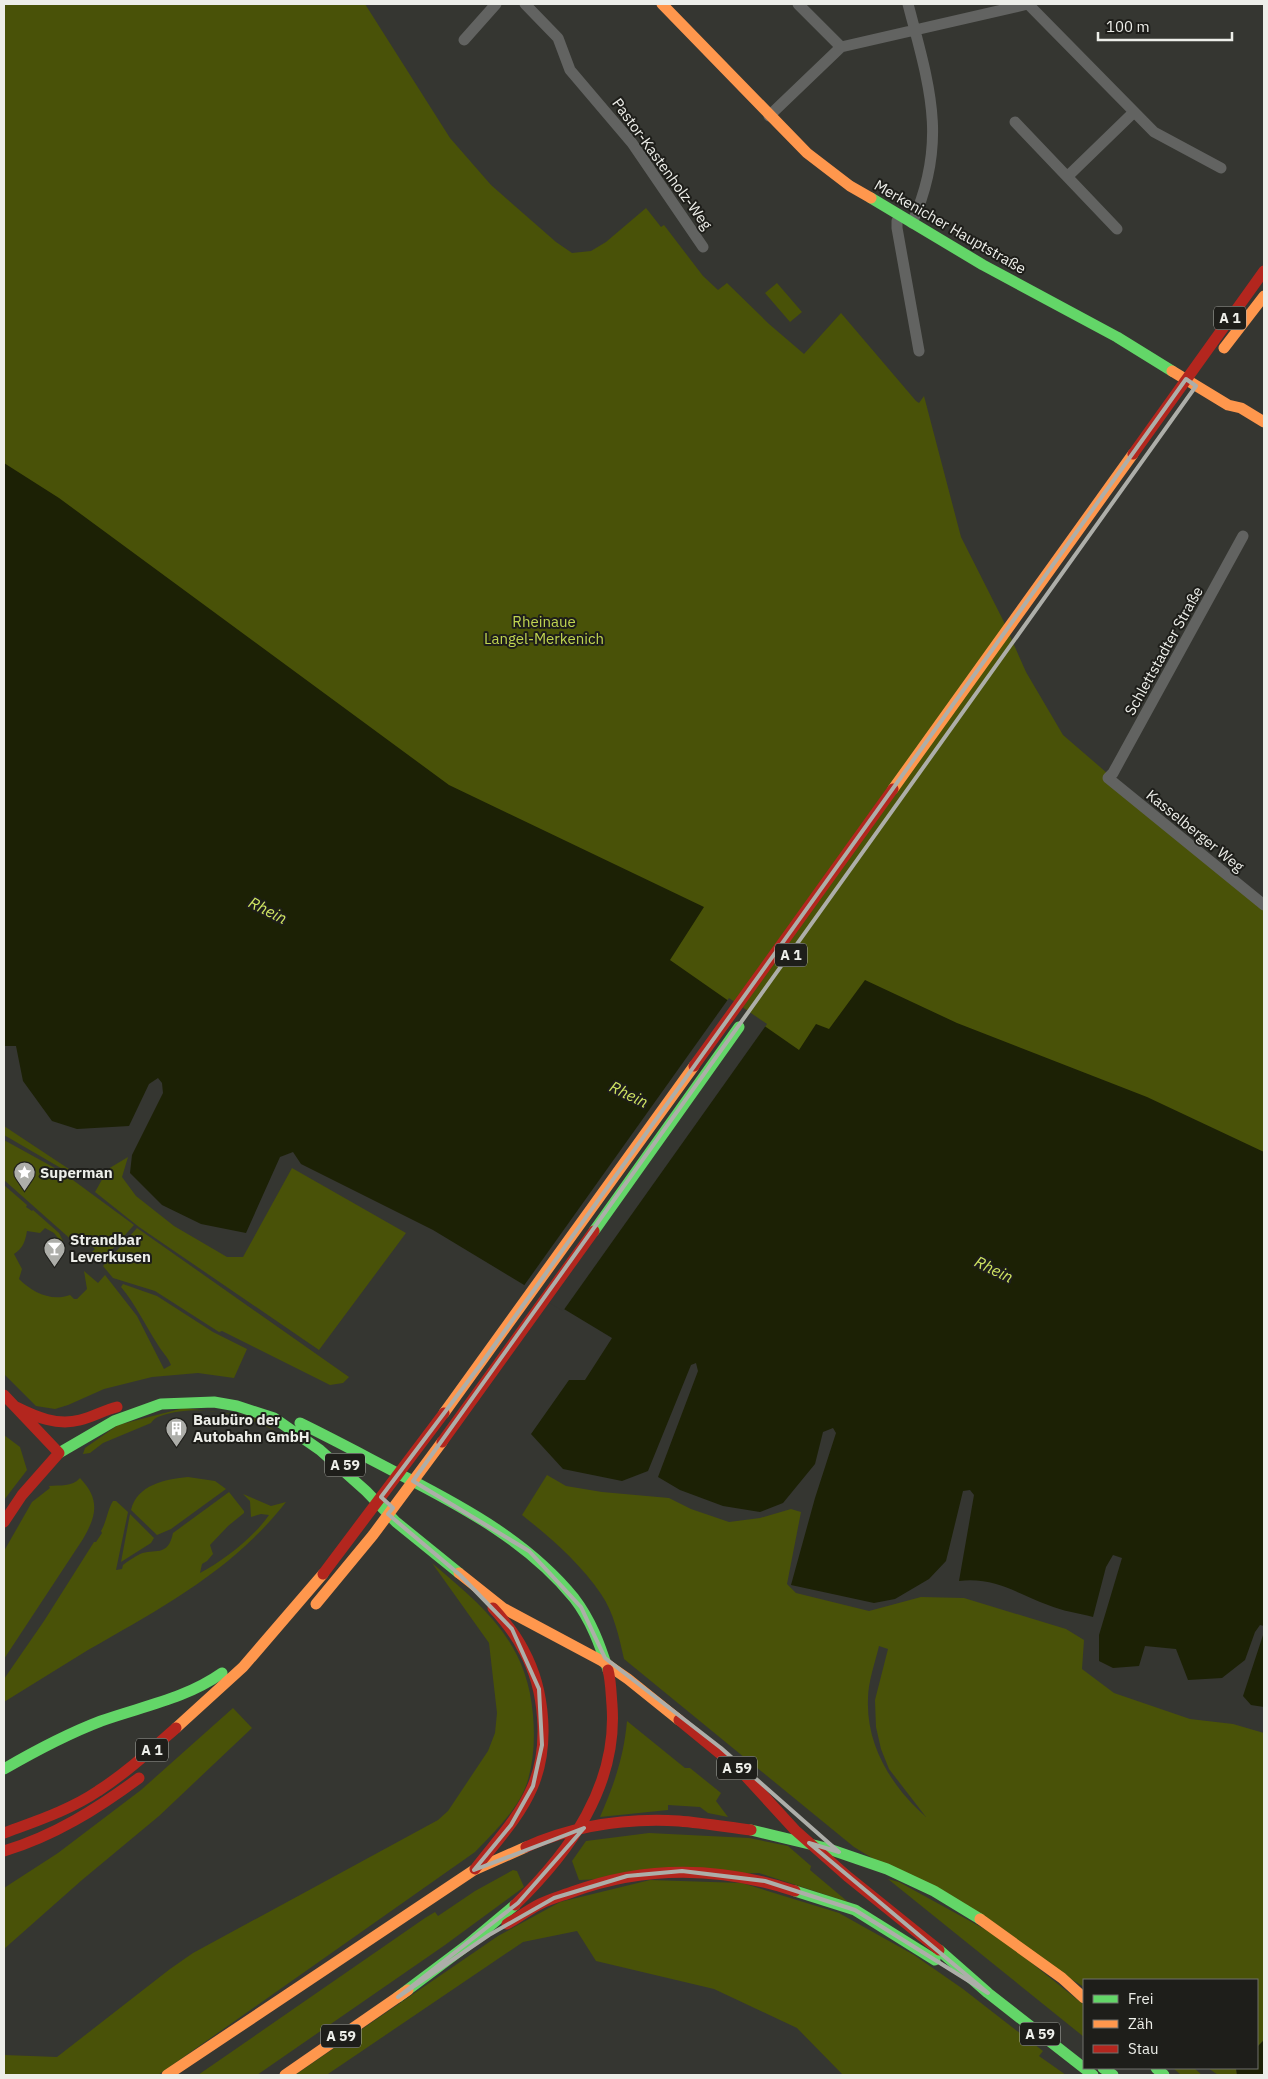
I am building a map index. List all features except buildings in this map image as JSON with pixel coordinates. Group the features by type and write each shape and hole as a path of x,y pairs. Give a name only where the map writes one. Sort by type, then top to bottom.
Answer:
{"main road":[{"name":"Merkenicher Hauptstraße","path":"662,4 807,153 850,186 982,264 1117,338 1228,405 1241,408 1264,422"},
{"name":"A 1","path":"4,1833 57,1813 97,1792 125,1772 205,1703 276,1631 314,1588 486,1356 1264,271"},
{"name":"A 1","path":"1218,357 1264,296"},
{"path":"1188,397 1206,372"},
{"path":"307,1615 373,1535 492,1374 747,1016"},
{"name":"A 59","path":"158,1394 198,1391 230,1395 278,1412 326,1448 404,1519 484,1585 528,1614 623,1668 721,1748 797,1814"},
{"path":"4,1395 59,1454"},
{"name":"A 59","path":"59,1454 114,1421 161,1404 214,1402 254,1410 274,1418 320,1450 366,1491 396,1522 503,1608 602,1661 628,1679 740,1770 795,1830 847,1876 949,1958 988,1993 1083,2067"},
{"path":"4,1522 22,1495 59,1454 76,1431 122,1404 80,1420 62,1422 34,1416 16,1407"},
{"path":"278,1412 442,1496 529,1551 556,1576 581,1607 599,1640 604,1654 613,1698 612,1729 606,1769 600,1788 582,1824 567,1848 518,1903 398,1997"},
{"path":"460,1575 512,1630 525,1650 533,1668 542,1706 542,1745 533,1786 511,1825 474,1870"},
{"path":"4,1769 63,1736 118,1715 179,1698 196,1690 214,1680 276,1631"},
{"name":"A 1","path":"4,1851 20,1847 108,1802 146,1771"},
{"path":"167,2075 474,1870 540,1841 569,1832 607,1824 646,1820 680,1820 758,1831 833,1850 887,1869 934,1891 1000,1931 1062,1978 1083,1997"},
{"path":"818,1833 863,1873 973,1964"},
{"name":"A 59","path":"285,2075 489,1935 554,1898 597,1883 627,1876 682,1871 710,1872 765,1881 855,1910 988,1993"}],"street":[{"path":"464,40 496,4"},
{"name":"Pastor-Kastenholz-Weg","path":"525,4 558,38 570,70 632,143 703,247"},
{"path":"798,4 841,47"},
{"path":"908,4 930,93 933,147 930,173 912,223"},
{"path":"769,116 841,47 1028,4 1154,132 1221,168"},
{"path":"1068,176 1134,112"},
{"path":"1015,122 1117,229"},
{"path":"900,216 897,221 897,228 919,351"},
{"name":"Schlettstadter Straße","path":"1108,778 1113,773 1171,671 1243,536"},
{"name":"Kasselberger Weg","path":"1108,778 1264,905"}],"highlighted area":[{"path":"1186,379 1196,386 413,1481 529,1551 581,1607 605,1658 721,1748 839,1852 809,1843 988,1993 855,1910 765,1881 682,1871 627,1876 554,1898 489,1935 398,1997 518,1903 584,1828 474,1870 511,1825 533,1786 542,1745 539,1689 512,1629 460,1575 388,1514 393,1508 381,1497 481,1364"}],"green space":[{"name":"Rheinaue Langel-Merkenich","path":"4,4 365,4 450,138 491,185 556,242 572,253 591,251 606,242 646,208 661,227 664,225 703,276 718,290 727,283 769,324 804,354 841,313 916,401 919,403 924,396 961,537 1003,620 1026,672 1063,735 1136,798 1264,900 1264,1407 4,726"},
{"path":"777,283 802,312 790,322 765,293"},
{"path":"4,1126 78,1175 78,1178 4,1135"},
{"path":"4,1140 62,1172 134,1225 100,1263 90,1254 95,1249 93,1247 75,1243 4,1180"},
{"path":"128,1157 122,1177 136,1196 174,1226 227,1257 243,1257 292,1168 406,1233 319,1350 139,1227 95,1192 108,1169"},
{"path":"4,1185 27,1205 26,1207 33,1210 59,1233 63,1241 61,1242 54,1233 45,1228 40,1233 27,1231 23,1244 14,1254 22,1269 19,1279 24,1284 36,1292 49,1296 63,1297 70,1295 77,1299 87,1289 84,1271 98,1283 105,1275 137,1316 164,1369 171,1365 170,1362 121,1287 123,1284 157,1296 213,1332 247,1349 234,1378 198,1373 152,1377 104,1389 55,1409 36,1406 4,1374"},
{"path":"137,1228 349,1377 343,1383 330,1385 222,1331 219,1332 155,1291 113,1278 103,1266"},
{"path":"184,1408 206,1411 181,1411 160,1416 151,1423 103,1443 90,1453 83,1454 85,1448 118,1425"},
{"path":"219,1412 251,1416 276,1431 251,1420"},
{"path":"4,1435 20,1447 27,1470 4,1500"},
{"path":"547,1475 566,1486 602,1492 669,1498 691,1509 729,1522 760,1518 791,1509 801,1512 787,1584 796,1593 869,1611 921,1597 964,1598 1066,1629 1084,1640 1082,1669 1114,1693 1190,1719 1233,1724 1264,1733 1264,2040 1258,2046 1258,1979 1083,1979 1083,1986 854,1847 624,1659 613,1617 606,1601 584,1572 544,1533 522,1515","holes":["879,1646 888,1649 875,1700 876,1727 881,1749 889,1769 926,1817 902,1793 892,1779 871,1733 868,1693"]},
{"path":"188,1477 215,1481 226,1489 171,1529 157,1535 131,1510 134,1501 146,1489 170,1479"},
{"path":"80,1478 91,1493 93,1500 93,1515 88,1530 4,1659 4,1551 32,1502 50,1488 49,1486 70,1484"},
{"path":"229,1492 244,1513 210,1545 213,1554 202,1564 200,1573 238,1548 269,1515 261,1514 251,1517 250,1501 243,1494 271,1506 286,1502 243,1548 195,1586 4,1702 4,1679 44,1621 94,1542 102,1533 101,1531 113,1501 116,1501 128,1512 116,1570 122,1569 123,1565 140,1554 164,1549 171,1541 173,1533"},
{"path":"130,1514 154,1538 151,1543 121,1562"},
{"path":"432,1563 469,1595 500,1628 522,1667 529,1689 534,1732 531,1766 523,1793 505,1820 475,1852 158,2075 4,2075 4,2055 57,2057 193,1953 438,1820 448,1811 488,1751 495,1733 497,1713 489,1643"},
{"path":"233,1708 252,1728 159,1816 82,1880 4,1949 4,1888 58,1853 141,1790"},
{"path":"627,1721 685,1768 690,1768 721,1793 716,1801 728,1817 708,1813 700,1807 668,1805 668,1810 600,1817 618,1770"},
{"path":"649,1833 749,1838 788,1846 811,1866 810,1870 848,1902 759,1873 579,1880 572,1861 586,1841"},
{"path":"513,1870 517,1871 524,1887 445,1945 257,2075 198,2075 425,1918 435,1912 438,1916 475,1891"},
{"path":"888,1879 899,1882 999,1937 1083,2004 1083,2036"},
{"path":"650,1880 742,1883 839,1913 914,1955 963,1989 1043,2051 1039,2056 1066,2075 843,2075 797,2028 714,1989 596,1961 577,1931 523,1942 328,2075 295,2075 498,1936 560,1902"},
{"path":"1174,2069 1195,2069 1202,2075 1181,2075"},
{"path":"1209,2069 1236,2069 1237,2075 1218,2075"}],"water":[{"name":"Rhein","path":"4,463 59,498 449,785 704,907 670,960 799,1050 816,1024 829,1029 865,980 957,1023 1147,1097 1264,1152 1264,1626 1260,1625 1255,1632 1245,1660 1222,1678 1188,1680 1176,1649 1145,1646 1139,1666 1113,1668 1099,1661 1099,1635 1122,1558 1113,1555 1106,1567 1093,1617 1053,1607 1005,1587 984,1581 959,1581 974,1495 970,1490 963,1491 946,1561 929,1579 895,1599 874,1603 791,1585 815,1498 836,1433 833,1428 823,1432 815,1464 783,1503 760,1512 723,1506 680,1490 658,1477 698,1371 696,1363 691,1365 648,1471 622,1481 563,1469 531,1434 569,1380 585,1380 612,1338 433,1230 301,1164 293,1152 280,1157 246,1233 201,1224 162,1205 130,1173 132,1155 163,1093 162,1083 158,1078 149,1084 129,1126 77,1129 52,1121 23,1081 16,1046 4,1046"},
{"path":"1264,1632 1264,1707 1251,1705 1243,1696"},
{"path":"1264,2040 1264,2075 1237,2075 1236,2069 1258,2069 1258,2046"}],"pier":[{"path":"729,998 767,1024 563,1311 523,1287"}],"traffic: fast":[{"path":"871,198 983,265 1117,337 1172,371"},
{"path":"594,1231 739,1027"},
{"path":"59,1453 114,1421 161,1404 214,1402 237,1406 274,1418 320,1450 366,1491 396,1522 459,1573"},
{"path":"300,1423 474,1515 537,1560 556,1578 580,1606 598,1642 608,1670"},
{"path":"4,1769 76,1731 179,1696 222,1673"},
{"path":"751,1830 826,1848 887,1869 934,1891 980,1919"},
{"path":"795,1891 855,1910 935,1960"},
{"path":"398,1997 466,1946 515,1905"},
{"path":"939,1950 988,1993 1083,2067"},
{"path":"1085,2069 1093,2075"},
{"path":"1104,2069 1113,2075"},
{"path":"1157,2069 1164,2075"}],"traffic: slow":[{"path":"662,4 807,153 850,186 871,198"},
{"path":"1224,348 1264,296"},
{"path":"1172,371 1228,405 1241,408 1264,422"},
{"path":"893,789 1133,454"},
{"path":"444,1413 694,1066"},
{"path":"316,1604 373,1535 442,1442"},
{"path":"459,1573 503,1608 602,1661 628,1679 679,1720"},
{"path":"176,1728 243,1667 323,1574"},
{"path":"167,2075 474,1870 526,1847"},
{"path":"980,1919 1062,1978 1083,1997"},
{"path":"285,2075 408,1990"}],"traffic: jam":[{"path":"1133,454 1264,271"},
{"path":"694,1066 893,789"},
{"path":"442,1442 594,1231"},
{"path":"4,1395 59,1453 22,1495 4,1522"},
{"path":"16,1407 47,1420 63,1422 85,1419 117,1407"},
{"path":"323,1574 444,1413"},
{"path":"475,1869 506,1830 527,1799 538,1772 543,1737 541,1701 531,1666 514,1634 493,1608"},
{"path":"515,1905 554,1863 571,1840 586,1815 598,1789 607,1763 612,1734 612,1705 608,1670"},
{"path":"679,1720 740,1770 795,1830 847,1876 939,1950"},
{"path":"4,1833 52,1815 87,1798 128,1769 176,1728"},
{"path":"4,1851 40,1838 58,1829 107,1800 139,1778"},
{"path":"526,1847 562,1834 620,1822 679,1821 751,1830"},
{"path":"507,1924 540,1904 572,1892 600,1883 655,1873 711,1873 767,1883 795,1891"}],"place":[{"name":"Superman","path":"24,1192"},
{"name":"Strandbar Leverkusen","path":"54,1268"},
{"name":"Baubüro der Autobahn GmbH","path":"177,1448"}]}
